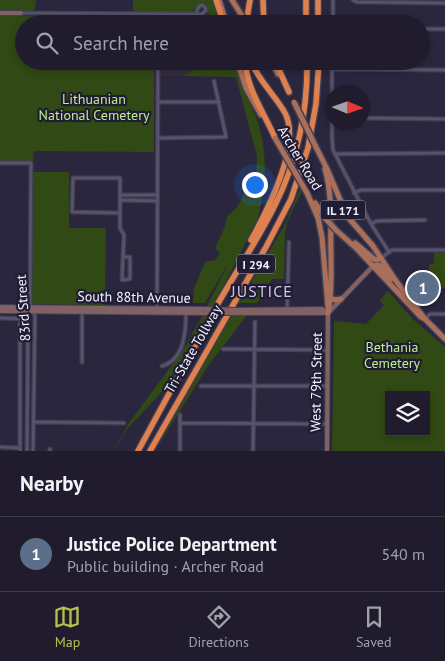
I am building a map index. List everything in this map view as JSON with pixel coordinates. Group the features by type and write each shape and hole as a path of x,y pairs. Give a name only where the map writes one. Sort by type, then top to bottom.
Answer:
{"highway":[{"path":"218,0 222,15"},
{"path":"249,15 250,0"},
{"path":"263,0 264,15"},
{"path":"318,0 318,15"},
{"path":"306,2 306,15"},
{"path":"247,70 252,93 275,138"},
{"path":"236,274 241,258 275,191 290,140 289,126 285,114 255,70"},
{"path":"279,70 289,92"},
{"name":"Tri-State Tollway","path":"138,451 217,306 276,204 297,143 304,110 306,70"},
{"name":"Tri-State Tollway","path":"150,451 291,199 308,148 317,96 318,70"}],"main road":[{"path":"232,0 241,15"},
{"name":"Archer Road","path":"240,70 246,88 307,193 325,218 425,319"},
{"name":"Archer Road","path":"276,70 315,145 347,216 373,246 425,319 445,339"},
{"path":"319,154 329,190 331,298 328,313"},
{"path":"307,193 318,218 322,237 328,313"},
{"path":"342,235 369,253 374,259 378,260 381,258"},
{"path":"373,266 379,266 404,292"},
{"path":"331,298 335,300 342,299"}],"street":[{"path":"333,0 333,15"},
{"path":"353,0 357,2 445,3"},
{"path":"0,13 196,13"},
{"path":"430,29 445,29"},
{"path":"157,310 158,70"},
{"path":"332,70 332,85"},
{"path":"430,70 445,70"},
{"path":"158,138 224,138 227,135 214,81"},
{"path":"158,102 219,102"},
{"path":"370,118 445,119"},
{"path":"332,130 334,154 371,224 389,252"},
{"path":"334,154 445,153"},
{"name":"83rd Street","path":"0,163 31,163 30,304 35,316 34,451"},
{"path":"120,213 72,212 73,178 120,178 120,195 120,200 120,213 120,228 124,235 122,280 130,279 130,257 124,257"},
{"path":"354,192 361,190 445,190"},
{"path":"120,195 158,195"},
{"path":"120,200 158,200"},
{"path":"371,224 377,221 424,220"},
{"path":"288,311 289,242"},
{"path":"328,313 389,252 397,250 445,250"},
{"name":"South 88th Avenue","path":"0,307 328,313"},
{"name":"South 88th Avenue","path":"0,311 32,309"},
{"path":"82,310 82,362"},
{"path":"162,366 168,365 181,348 185,338 186,311"},
{"name":"West 79th Street","path":"326,451 328,313"},
{"path":"425,319 430,314 445,314"},
{"path":"0,318 22,319 28,322 27,451"},
{"path":"0,447 20,449 20,324 22,319"},
{"path":"253,451 255,322"},
{"path":"224,348 328,350"},
{"path":"202,386 327,386"},
{"path":"180,415 180,451"},
{"path":"34,422 124,423"},
{"path":"180,423 327,424"}],"shaded area":[{"path":"161,70 194,70 182,76 161,76"}],"green space":[{"path":"0,0 36,0 32,13 0,14"},
{"path":"133,0 214,0 219,15 207,13 207,6 204,4 198,4 192,12 133,14"},
{"name":"Lithuanian National Cemetery","path":"0,16 15,16 15,70 154,70 154,152 34,151 33,161 0,161"},
{"path":"194,70 237,70 259,126 264,150 264,185 257,221 212,308 206,308 230,260 205,303 193,303 194,288 205,262 216,260 220,253 215,249 224,229 227,216 233,212 240,202 250,171 252,199 256,179 257,156 236,77 182,76"},
{"path":"33,172 69,172 69,228 106,228 105,305 32,304"},
{"path":"301,187 302,191 287,222 284,279 272,279 257,303 239,303 284,226"},
{"path":"434,252 445,253 445,288 442,288 429,270 429,265 434,263"},
{"name":"Bethania Cemetery","path":"388,291 413,319 445,347 445,451 332,451 334,321 366,324 384,305 379,301"},
{"path":"203,315 208,315 197,337 160,394 128,428 113,451 129,423 183,350"},
{"path":"230,315 247,315 208,366 155,451"}],"place":[{"name":"Justice Police Department","path":"423,288"}],"district":[{"name":"JUSTICE","path":"262,291"}]}
